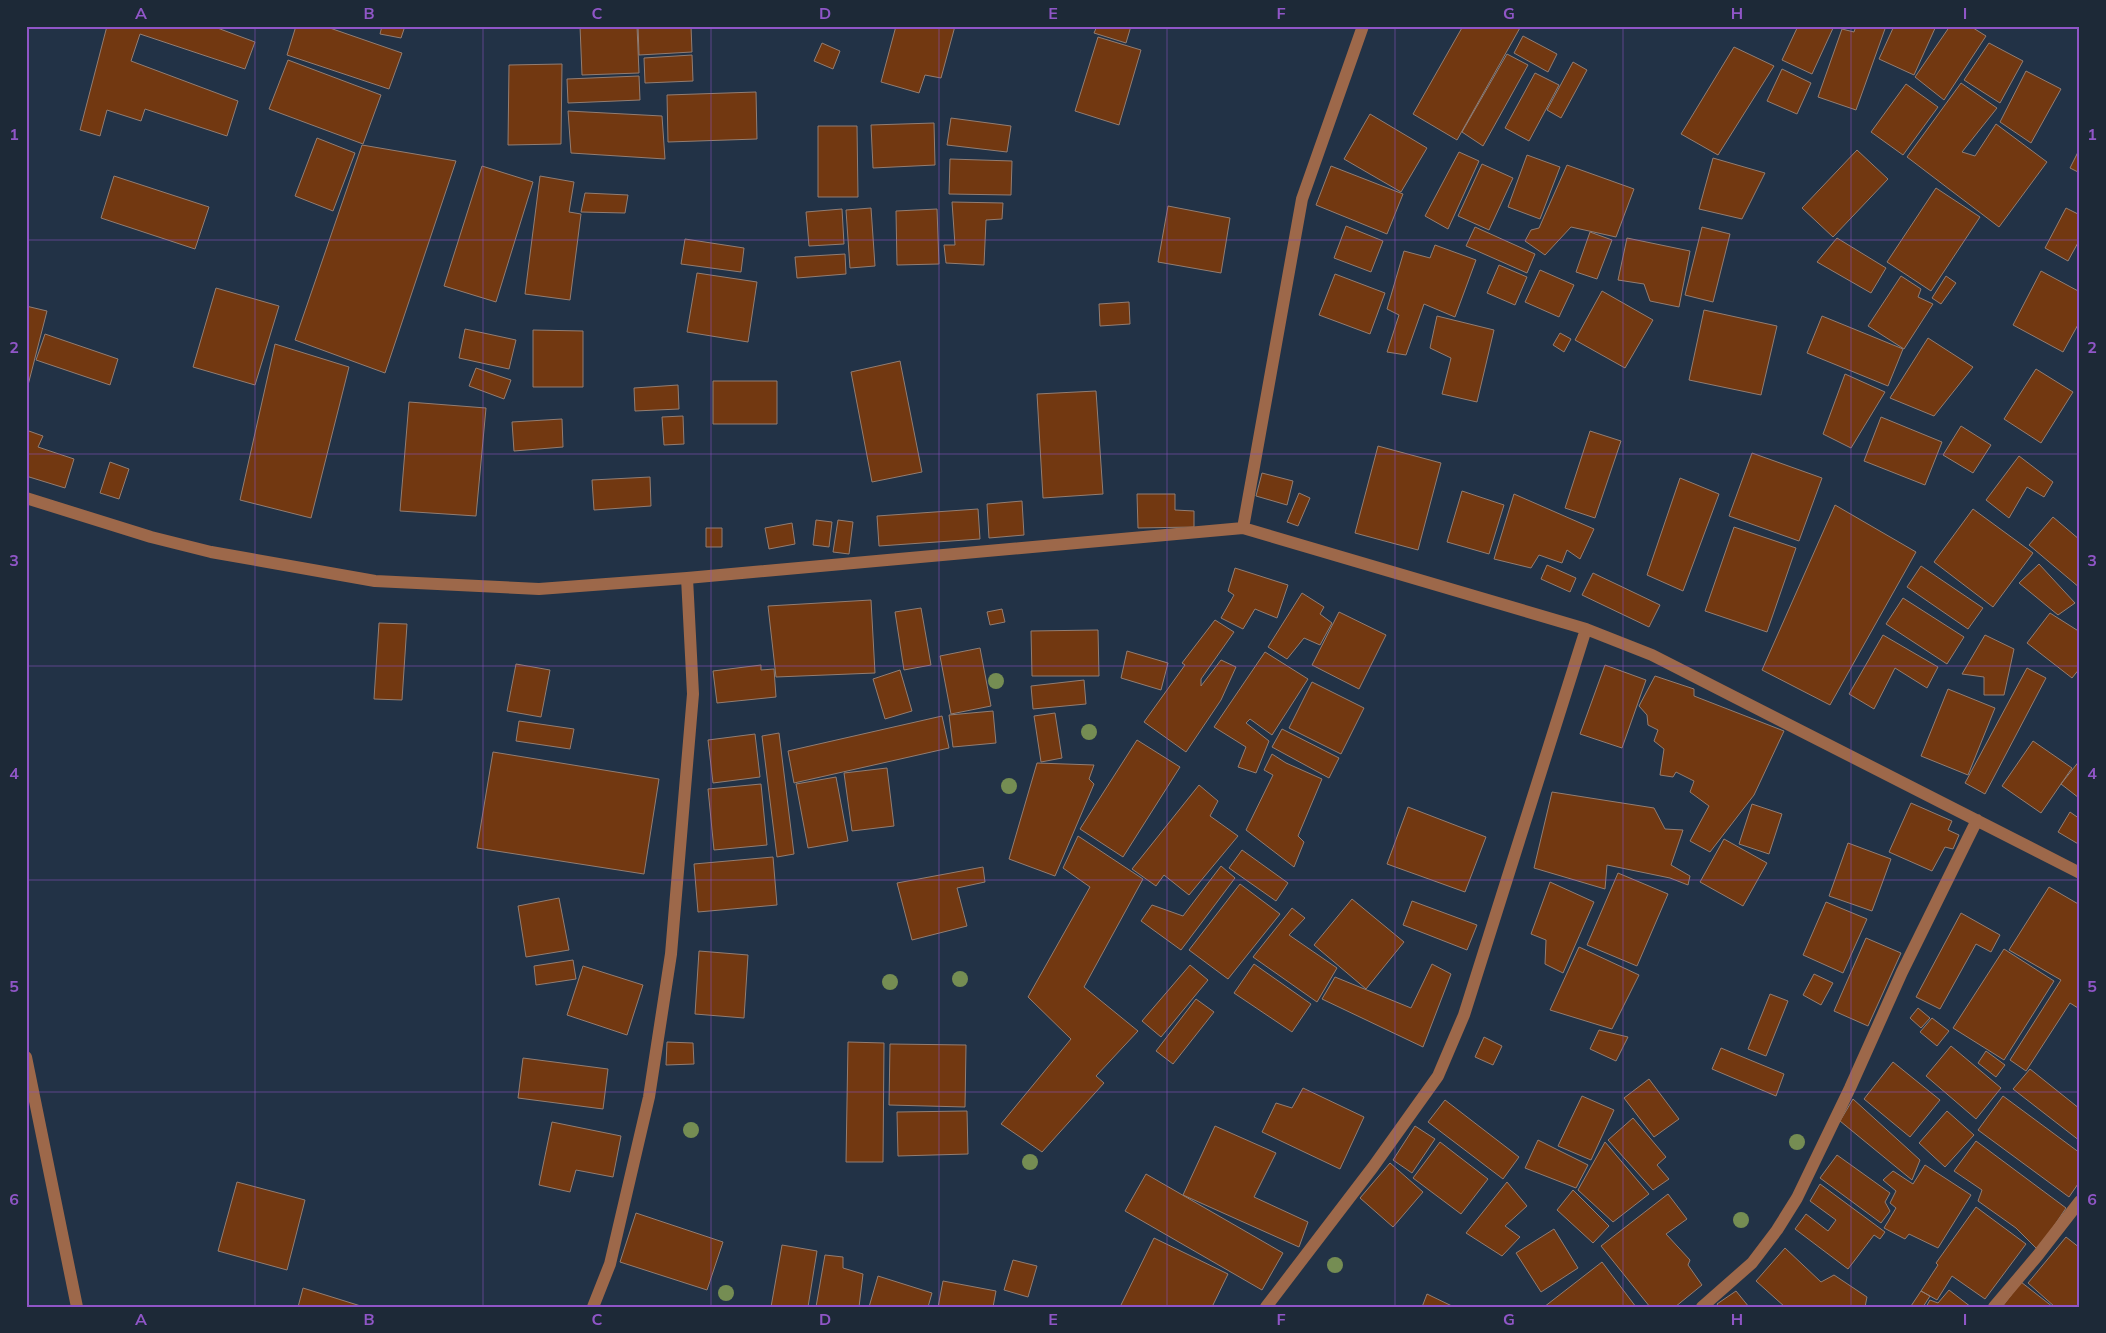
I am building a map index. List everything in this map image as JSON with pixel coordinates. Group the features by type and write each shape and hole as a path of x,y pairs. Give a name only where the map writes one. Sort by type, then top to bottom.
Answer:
{"street":[{"path":"1243,528 1302,199 1363,26"},
{"path":"26,498 151,537 211,552 375,581 539,589 687,578 1243,528 1586,628 1652,655 2080,873"},
{"path":"593,1307 610,1264 649,1097 670,954 693,694 687,578"},
{"path":"1266,1307 1373,1167 1438,1076 1464,1015 1586,628"},
{"path":"1702,1307 1752,1263 1777,1230 1797,1198 1850,1088 1902,972 1977,820"},
{"path":"26,1057 77,1307"},
{"path":"1994,1307 2080,1201"}],"shaded area":[{"path":"26,26 2080,26 2080,1307 26,1307"}],"building":[{"path":"107,26 212,26 255,42 245,69 140,34 131,61 238,101 227,136 145,109 141,121 107,110 100,136 80,130"},
{"path":"296,26 324,26 402,53 389,89 287,55"},
{"path":"382,26 405,26 401,38 380,34"},
{"path":"580,26 637,26 639,73 582,75"},
{"path":"638,26 691,26 692,52 639,55"},
{"path":"896,26 955,26 941,78 925,75 919,93 881,82"},
{"path":"1097,26 1131,26 1126,43 1094,33"},
{"path":"1463,26 1521,26 1457,140 1413,114"},
{"path":"1798,26 1834,26 1812,74 1782,60"},
{"path":"1856,26 1886,26 1856,110 1818,97 1842,29 1854,32"},
{"path":"1894,26 1936,26 1914,75 1879,59"},
{"path":"1950,26 1970,26 1986,36 1944,100 1915,77"},
{"path":"1523,36 1557,54 1548,72 1514,53"},
{"path":"1098,37 1141,50 1119,125 1075,111"},
{"path":"822,43 840,51 833,69 814,61"},
{"path":"1989,43 2023,61 2000,103 1964,80"},
{"path":"1734,47 1774,66 1718,155 1681,134"},
{"path":"1507,54 1528,65 1483,146 1462,132"},
{"path":"692,55 693,81 645,83 644,58"},
{"path":"288,60 381,95 363,144 269,109"},
{"path":"1573,62 1587,70 1561,118 1547,110"},
{"path":"562,64 561,144 508,145 509,65"},
{"path":"1782,69 1811,83 1797,114 1767,101"},
{"path":"2026,71 2061,89 2031,143 2000,122"},
{"path":"1535,73 1559,85 1529,141 1505,128"},
{"path":"639,76 640,100 568,103 567,79"},
{"path":"1961,83 1997,108 1962,152 1975,156 1996,124 2047,162 1999,227 1907,157"},
{"path":"1906,84 1938,107 1903,155 1871,132"},
{"path":"756,92 757,139 668,142 667,95"},
{"path":"568,111 662,116 665,159 571,153"},
{"path":"1370,114 1427,148 1401,192 1344,159"},
{"path":"951,118 1011,126 1007,152 947,145"},
{"path":"934,123 935,165 873,168 871,125"},
{"path":"818,126 857,126 858,197 818,197"},
{"path":"317,138 355,153 333,211 295,196"},
{"path":"362,145 456,161 385,373 295,340"},
{"path":"2080,148 2080,173 2070,168"},
{"path":"1857,150 1888,179 1833,237 1802,208"},
{"path":"1459,152 1479,161 1448,229 1425,216"},
{"path":"1527,155 1560,167 1540,219 1508,207"},
{"path":"1713,158 1765,173 1742,219 1699,209"},
{"path":"950,159 1012,161 1011,195 949,194"},
{"path":"1482,164 1513,178 1489,230 1458,216"},
{"path":"1567,165 1634,189 1616,237 1571,227 1545,255 1525,241 1531,230 1539,228"},
{"path":"482,166 533,182 496,302 444,286"},
{"path":"1331,166 1403,194 1387,234 1316,205"},
{"path":"114,176 209,207 195,249 101,218"},
{"path":"540,176 574,182 569,212 581,214 570,300 525,294"},
{"path":"1936,188 1980,217 1931,291 1887,262"},
{"path":"585,193 628,195 625,213 581,212"},
{"path":"952,202 1003,203 1002,219 986,220 984,265 946,263 944,245 955,245"},
{"path":"1168,206 1230,218 1221,273 1158,262"},
{"path":"871,208 875,266 850,268 846,210"},
{"path":"2066,208 2080,215 2080,239 2068,261 2045,248"},
{"path":"842,209 844,244 809,246 806,212"},
{"path":"937,209 939,264 897,265 896,211"},
{"path":"1346,226 1383,241 1371,272 1334,258"},
{"path":"1475,227 1535,254 1527,273 1466,246"},
{"path":"1702,227 1730,234 1713,302 1685,295"},
{"path":"1590,232 1612,240 1597,279 1576,272"},
{"path":"1627,238 1690,251 1679,307 1650,301 1644,284 1618,280"},
{"path":"1837,238 1886,268 1871,293 1817,262"},
{"path":"685,239 744,248 741,272 681,264"},
{"path":"1435,245 1476,260 1455,317 1424,304 1406,355 1387,352 1399,315 1387,309 1404,251 1430,258"},
{"path":"845,254 846,274 797,278 795,257"},
{"path":"1499,265 1527,277 1515,305 1487,293"},
{"path":"1540,270 1574,285 1559,317 1525,302"},
{"path":"2041,271 2080,292 2080,321 2063,352 2013,325"},
{"path":"697,273 757,282 748,342 687,332"},
{"path":"1335,274 1385,293 1370,334 1319,315"},
{"path":"1901,276 1921,289 1918,297 1933,304 1904,349 1868,326"},
{"path":"1946,276 1956,283 1941,304 1932,298"},
{"path":"216,288 279,306 255,385 193,367"},
{"path":"1602,291 1653,320 1625,368 1575,340"},
{"path":"1129,302 1130,324 1100,326 1099,304"},
{"path":"26,306 47,311 26,393"},
{"path":"1704,310 1777,326 1761,395 1689,380"},
{"path":"1437,316 1494,330 1477,402 1442,394 1451,358 1430,348"},
{"path":"1822,316 1903,349 1888,386 1807,353"},
{"path":"465,329 516,340 509,369 459,358"},
{"path":"533,330 583,331 583,387 533,387"},
{"path":"1560,333 1571,339 1564,352 1553,345"},
{"path":"45,334 118,359 110,385 36,360"},
{"path":"1928,338 1973,367 1934,416 1890,398"},
{"path":"275,344 349,367 311,518 240,500"},
{"path":"900,361 922,472 872,482 851,372"},
{"path":"476,368 511,380 504,399 469,386"},
{"path":"2036,369 2073,392 2041,443 2004,419"},
{"path":"1845,374 1885,392 1851,448 1823,434"},
{"path":"713,381 777,381 777,424 713,424"},
{"path":"678,385 679,409 635,411 634,388"},
{"path":"1096,391 1103,494 1043,498 1037,394"},
{"path":"409,402 486,408 476,516 400,511"},
{"path":"683,416 684,444 664,445 662,417"},
{"path":"1881,417 1942,442 1925,485 1864,461"},
{"path":"562,419 563,447 514,451 512,422"},
{"path":"1961,426 1991,445 1973,473 1943,455"},
{"path":"26,430 43,436 38,447 74,459 65,488 26,476"},
{"path":"1590,431 1621,441 1595,518 1565,508"},
{"path":"1378,446 1441,463 1418,550 1355,533"},
{"path":"1752,453 1822,478 1799,541 1729,516"},
{"path":"2019,456 2053,482 2044,497 2027,487 2009,518 1986,500"},
{"path":"110,462 129,469 119,499 100,493"},
{"path":"1262,473 1293,481 1287,505 1256,496"},
{"path":"650,477 651,506 594,510 592,480"},
{"path":"1680,478 1719,494 1683,591 1647,575"},
{"path":"1462,491 1504,505 1489,554 1447,542"},
{"path":"1299,493 1310,498 1298,526 1287,522"},
{"path":"1137,494 1175,494 1175,510 1194,511 1194,527 1138,528"},
{"path":"1514,494 1594,529 1580,559 1567,550 1562,563 1539,555 1531,568 1494,559"},
{"path":"1022,501 1024,535 989,538 987,504"},
{"path":"1835,505 1916,552 1830,705 1762,670"},
{"path":"978,509 980,539 879,546 877,516"},
{"path":"1973,509 2033,553 1993,607 1934,562"},
{"path":"2053,517 2080,540 2080,588 2029,545"},
{"path":"816,520 832,522 829,547 813,545"},
{"path":"838,520 853,522 849,554 833,552"},
{"path":"792,523 795,544 769,549 765,528"},
{"path":"1734,527 1796,548 1767,632 1705,611"},
{"path":"706,528 722,528 722,547 706,547"},
{"path":"2039,564 2075,603 2058,615 2019,583"},
{"path":"1547,565 1576,578 1570,592 1541,579"},
{"path":"1921,566 1983,608 1968,629 1907,587"},
{"path":"1235,568 1288,585 1277,618 1255,609 1243,629 1221,618 1234,595 1228,591"},
{"path":"1593,573 1660,605 1649,627 1582,595"},
{"path":"1302,593 1324,607 1320,614 1332,623 1320,645 1304,638 1287,659 1268,647"},
{"path":"1903,598 1964,637 1947,664 1886,624"},
{"path":"871,600 875,673 776,677 768,606"},
{"path":"921,608 931,665 904,670 895,612"},
{"path":"1002,609 1005,622 990,625 987,612"},
{"path":"1339,612 1386,635 1359,689 1312,665"},
{"path":"2050,613 2080,632 2080,668 2072,678 2027,643"},
{"path":"1215,620 1234,632 1201,679 1201,686 1221,660 1236,667 1221,700 1186,752 1144,722 1185,665 1182,663"},
{"path":"379,623 407,624 402,700 374,699"},
{"path":"1098,630 1099,676 1032,676 1031,631"},
{"path":"1883,635 1938,667 1927,688 1895,668 1874,709 1849,694"},
{"path":"1985,635 2014,649 2004,695 1984,695 1984,677 1962,674"},
{"path":"980,648 991,706 951,714 940,656"},
{"path":"1127,651 1168,663 1161,690 1121,678"},
{"path":"1265,652 1308,679 1272,735 1250,719 1246,723 1269,741 1256,773 1238,767 1246,747 1214,727"},
{"path":"516,664 550,670 541,717 507,711"},
{"path":"761,665 761,670 774,669 776,697 717,703 713,671"},
{"path":"1605,665 1646,680 1622,748 1580,734"},
{"path":"2027,668 2046,678 1985,794 1965,783"},
{"path":"900,670 912,711 885,719 873,679"},
{"path":"1655,676 1694,689 1694,696 1784,731 1754,795 1710,852 1690,841 1709,806 1690,792 1694,781 1676,772 1673,777 1660,775 1664,749 1654,741 1658,730 1648,725 1647,715 1639,706"},
{"path":"1084,680 1086,704 1033,709 1031,686"},
{"path":"1312,682 1364,708 1341,754 1289,728"},
{"path":"1948,689 1995,708 1968,775 1921,756"},
{"path":"993,711 996,743 953,747 949,715"},
{"path":"1055,713 1062,758 1041,762 1034,716"},
{"path":"942,716 949,748 794,783 788,751"},
{"path":"519,721 574,729 570,749 516,741"},
{"path":"1282,729 1339,758 1329,778 1272,747"},
{"path":"779,733 794,854 777,857 762,736"},
{"path":"755,734 760,777 713,783 708,740"},
{"path":"1137,740 1180,767 1123,857 1080,829"},
{"path":"2033,741 2072,768 2041,813 2002,786"},
{"path":"493,752 659,779 644,874 477,848"},
{"path":"1272,754 1286,763 1322,779 1298,836 1304,842 1294,867 1246,830 1273,775 1264,770"},
{"path":"2080,760 2080,798 2079,798 2061,784"},
{"path":"1037,763 1094,765 1089,779 1094,784 1055,876 1009,859"},
{"path":"887,768 894,826 852,831 844,773"},
{"path":"836,777 848,841 808,848 796,784"},
{"path":"761,784 767,845 714,850 708,789"},
{"path":"1199,785 1218,801 1210,816 1238,836 1189,895 1164,875 1156,886 1132,869"},
{"path":"1552,792 1654,808 1665,829 1683,830 1671,865 1690,876 1688,885 1670,878 1607,865 1605,889 1534,868"},
{"path":"1911,803 1952,821 1948,830 1959,835 1953,849 1945,847 1932,871 1889,852"},
{"path":"1752,804 1782,814 1769,854 1739,844"},
{"path":"1408,807 1486,837 1465,892 1387,864"},
{"path":"2070,812 2080,819 2080,845 2058,832"},
{"path":"1078,836 1143,879 1084,987 1138,1031 1096,1076 1104,1083 1042,1152 1001,1124 1071,1039 1028,997 1090,887 1063,868"},
{"path":"1724,839 1767,863 1743,906 1700,882"},
{"path":"1848,843 1891,859 1872,911 1829,896"},
{"path":"1242,850 1288,883 1276,901 1229,868"},
{"path":"773,857 777,905 698,912 694,864"},
{"path":"1221,866 1235,878 1181,950 1141,921 1152,905 1183,916"},
{"path":"983,867 985,882 957,888 967,926 912,940 897,883"},
{"path":"1618,873 1668,894 1637,966 1587,945"},
{"path":"1550,882 1594,902 1563,973 1545,964 1546,940 1531,934"},
{"path":"1240,884 1280,914 1228,979 1189,950"},
{"path":"2049,887 2080,905 2080,1005 2078,1008 2070,1003 2026,1071 2010,1060 2061,980 2009,950"},
{"path":"559,898 569,950 526,957 518,906"},
{"path":"1352,899 1404,942 1366,989 1314,945"},
{"path":"1412,901 1477,925 1467,950 1403,925"},
{"path":"1826,902 1867,919 1843,973 1803,955"},
{"path":"1292,908 1305,918 1289,935 1337,968 1317,1002 1253,957"},
{"path":"1961,913 2000,935 1991,952 1976,944 1940,1009 1916,997"},
{"path":"1866,938 1901,953 1868,1026 1834,1011"},
{"path":"1579,947 1639,975 1612,1029 1550,1010"},
{"path":"2004,949 2054,981 2004,1060 1953,1028"},
{"path":"699,951 748,955 744,1018 695,1014"},
{"path":"573,960 576,979 536,985 534,966"},
{"path":"1254,964 1311,1004 1292,1032 1234,993"},
{"path":"1432,964 1451,974 1423,1047 1322,999 1335,977 1411,1008"},
{"path":"1190,965 1208,980 1161,1037 1142,1021"},
{"path":"583,966 643,985 627,1035 567,1015"},
{"path":"1814,974 1833,983 1821,1005 1803,995"},
{"path":"1770,994 1788,1001 1766,1056 1748,1049"},
{"path":"1196,999 1214,1012 1173,1064 1156,1051"},
{"path":"1918,1008 1930,1018 1921,1028 1910,1018"},
{"path":"1932,1018 1949,1031 1937,1046 1920,1032"},
{"path":"1599,1030 1628,1037 1616,1061 1590,1049"},
{"path":"1484,1037 1502,1046 1493,1065 1475,1057"},
{"path":"667,1042 693,1043 694,1064 666,1065"},
{"path":"848,1042 884,1043 883,1162 846,1162"},
{"path":"890,1044 966,1045 965,1107 889,1105"},
{"path":"1951,1046 2001,1088 1976,1119 1926,1076"},
{"path":"1721,1048 1784,1074 1776,1096 1712,1069"},
{"path":"1986,1051 2005,1065 1996,1077 1978,1063"},
{"path":"523,1058 608,1069 603,1109 518,1098"},
{"path":"1893,1062 1940,1100 1910,1137 1864,1099"},
{"path":"2030,1069 2080,1109 2080,1141 2013,1089"},
{"path":"1649,1079 1679,1119 1654,1137 1624,1098"},
{"path":"1303,1088 1364,1117 1340,1169 1262,1132 1276,1103 1292,1108"},
{"path":"1582,1096 1614,1110 1591,1160 1558,1146"},
{"path":"2003,1096 2080,1153 2080,1181 2069,1197 1978,1130"},
{"path":"1853,1099 1920,1160 1912,1180 1840,1121"},
{"path":"1445,1100 1519,1157 1503,1179 1428,1122"},
{"path":"967,1111 968,1154 898,1156 897,1112"},
{"path":"1947,1111 1974,1135 1945,1167 1919,1143"},
{"path":"1633,1118 1666,1157 1657,1165 1669,1179 1653,1190 1608,1140"},
{"path":"552,1122 621,1136 613,1177 576,1170 570,1192 539,1185"},
{"path":"1215,1126 1276,1153 1254,1197 1308,1222 1299,1247 1183,1195"},
{"path":"1415,1126 1435,1139 1412,1173 1393,1160"},
{"path":"1538,1140 1588,1165 1576,1188 1525,1168"},
{"path":"1976,1141 2066,1208 2038,1250 2016,1228 1978,1201 1982,1190 1954,1171"},
{"path":"1440,1142 1488,1179 1461,1214 1413,1178"},
{"path":"1605,1142 1649,1194 1613,1222 1578,1190"},
{"path":"1837,1155 1890,1193 1885,1202 1890,1211 1881,1223 1820,1178"},
{"path":"1390,1163 1423,1192 1393,1227 1360,1198"},
{"path":"1925,1165 1971,1195 1938,1248 1909,1234 1905,1239 1884,1228 1896,1208 1890,1203 1896,1191 1883,1180 1893,1171 1913,1184"},
{"path":"1146,1174 1283,1253 1262,1290 1125,1211"},
{"path":"237,1182 305,1200 287,1270 218,1251"},
{"path":"1507,1182 1527,1206 1505,1226 1520,1237 1502,1256 1466,1233"},
{"path":"1820,1184 1885,1232 1880,1239 1874,1235 1848,1269 1795,1229 1806,1214 1828,1231 1836,1220 1810,1201"},
{"path":"1573,1190 1609,1226 1593,1243 1557,1210"},
{"path":"1668,1194 1687,1219 1666,1234 1690,1260 1688,1265 1702,1285 1675,1307 1650,1307 1601,1246"},
{"path":"1976,1207 2026,1244 1985,1299 1952,1276 1937,1300 1921,1291 1938,1265 1936,1263"},
{"path":"636,1213 723,1242 707,1290 620,1262"},
{"path":"1554,1229 1578,1268 1541,1292 1516,1253"},
{"path":"2066,1237 2080,1248 2080,1307 2055,1307 2028,1283"},
{"path":"1154,1238 1228,1274 1212,1307 1120,1307"},
{"path":"782,1245 817,1251 808,1307 771,1307"},
{"path":"1785,1248 1821,1282 1834,1275 1867,1297 1865,1307 1785,1307 1756,1281"},
{"path":"825,1255 843,1257 843,1268 863,1274 859,1307 816,1307"},
{"path":"1013,1260 1037,1266 1028,1297 1004,1290"},
{"path":"1602,1262 1636,1307 1544,1307"},
{"path":"878,1276 932,1293 928,1307 869,1307"},
{"path":"943,1281 996,1291 993,1307 938,1307"},
{"path":"2021,1282 2053,1307 2002,1307"},
{"path":"303,1288 364,1307 298,1307"},
{"path":"1949,1290 1971,1307 1926,1307 1930,1300 1938,1303"},
{"path":"1736,1291 1749,1307 1719,1307 1717,1304"},
{"path":"1921,1291 1930,1296 1923,1307 1912,1307 1911,1306"},
{"path":"1427,1294 1454,1307 1422,1307"}]}
